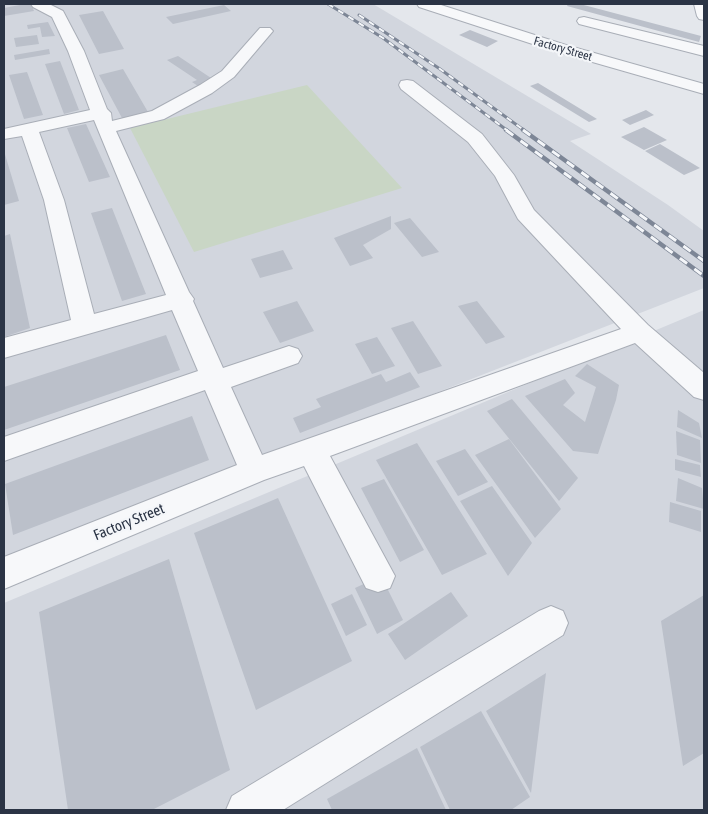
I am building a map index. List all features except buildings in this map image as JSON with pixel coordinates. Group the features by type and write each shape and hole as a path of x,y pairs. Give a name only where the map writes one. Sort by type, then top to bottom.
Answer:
{"street":[{"path":"38,4 58,14 76,51 254,471"},
{"name":"Factory Street","path":"424,4 560,48 704,89"},
{"path":"702,4 704,15"},
{"path":"584,21 704,50"},
{"path":"4,134 29,128 158,116 228,74 265,31"},
{"path":"407,84 475,138 504,175 525,214 639,332 704,389"},
{"path":"29,128 54,200 85,326"},
{"path":"4,348 182,299"},
{"name":"Factory Street","path":"4,573 254,471 639,332"},
{"path":"4,449 215,378 290,356"},
{"path":"311,450 378,576"},
{"path":"246,810 551,624"}],"shaded area":[{"path":"4,4 373,4 591,134 570,141 668,205 704,231 704,288 4,562"},
{"path":"704,310 704,810 4,810 4,603"}],"green space":[{"path":"307,85 402,188 194,252 130,128"}],"railway":[{"path":"328,4 383,38 508,131"},
{"path":"359,15 440,69 525,131"},
{"path":"506,130 704,276"},
{"path":"523,130 704,261"}]}
